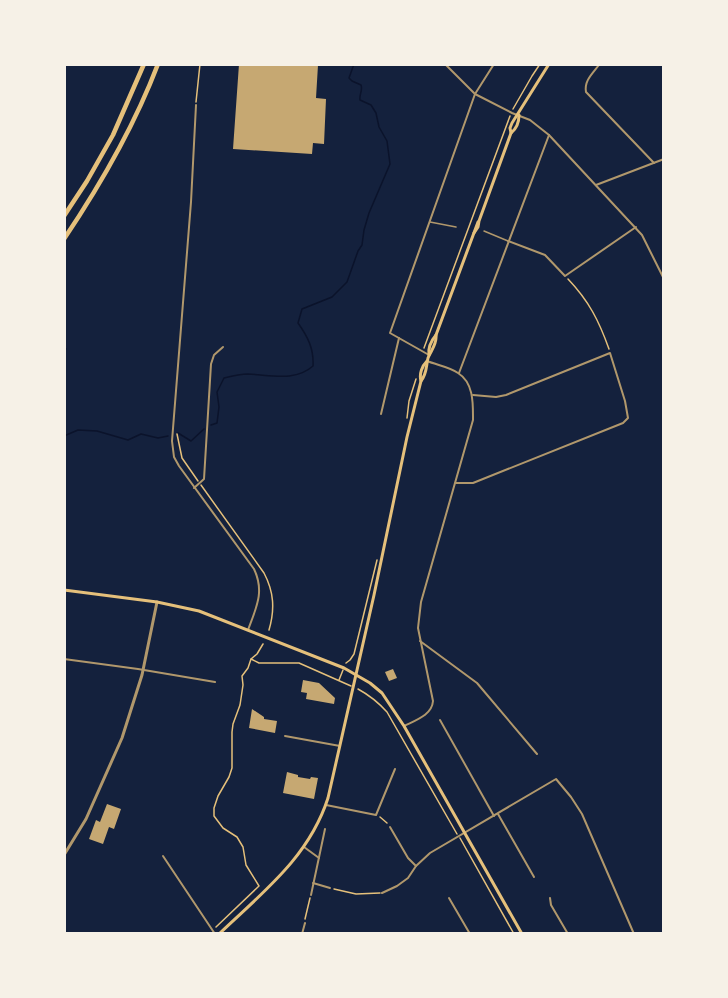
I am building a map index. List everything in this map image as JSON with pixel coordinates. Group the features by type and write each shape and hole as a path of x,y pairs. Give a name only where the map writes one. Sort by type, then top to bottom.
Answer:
{"highway":[{"path":"64,216 113,135 144,64"},
{"path":"64,239 97,190 120,147 158,64"}],"main road":[{"path":"215,932 280,876 304,847 322,817 356,675 406,441 421,381 428,366 428,350 478,227 511,133 515,130 519,115 549,64"},
{"path":"64,590 157,602 199,611 344,668 382,693 404,726 522,933"}],"street":[{"path":"445,64 475,94 530,120 549,135 636,227 648,244 663,279"},
{"path":"429,355 390,333 475,94 494,64"},
{"path":"599,65 587,81 586,92 654,163"},
{"path":"196,105 172,441 178,466 258,577 260,592 248,630"},
{"path":"459,373 549,135"},
{"path":"596,185 663,159"},
{"path":"508,241 545,255 565,276 636,227"},
{"path":"381,414 399,338"},
{"path":"195,488 204,479 211,365 214,355 223,347"},
{"path":"455,483 472,483 623,423 627,420 628,413 610,353 506,395 495,397 473,395"},
{"path":"404,726 432,708 433,700 418,628 421,602 473,420 473,395 470,387 459,373 427,360"},
{"path":"64,855 86,819 122,738 143,670 157,602"},
{"path":"420,641 477,683 537,754"},
{"path":"64,660 216,682"},
{"path":"440,720 534,878"},
{"path":"285,736 340,746"},
{"path":"326,805 376,815 395,769"},
{"path":"382,893 408,878 430,853 556,779 571,796 582,814 634,933"},
{"path":"390,827 408,858 417,867"},
{"path":"311,895 325,829"},
{"path":"304,847 319,858"},
{"path":"163,856 215,932"},
{"path":"314,883 330,888"},
{"path":"449,898 470,933"},
{"path":"550,898 551,905 568,933"},
{"path":"303,933 304,923"}],"lane":[{"path":"429,221 456,227"},
{"path":"484,231 508,241"}],"path":[{"path":"196,105 200,64"},
{"path":"565,276 587,303 610,353"},
{"path":"176,431 182,458 264,573 272,592 272,618 269,630"},
{"path":"215,932 259,886 246,866 243,847 237,837 223,828 214,816 214,808 218,796 230,777 232,768 233,724 240,705 242,676 251,659 263,644"},
{"path":"251,659 259,663 299,663 342,683"},
{"path":"366,693 387,712 514,933"},
{"path":"376,815 390,827"},
{"path":"330,888 356,894 382,893"},
{"path":"304,923 311,895"}],"building":[{"path":"239,64 318,65 316,98 326,99 324,144 313,143 312,154 233,149"},
{"path":"393,669 397,678 389,681 385,672"},
{"path":"303,680 319,683 335,698 334,704 306,699 307,693 301,692"},
{"path":"252,709 264,719 277,721 275,733 249,728"},
{"path":"287,772 298,775 298,777 318,778 314,799 283,793"},
{"path":"107,804 121,809 114,829 109,827 103,844 89,839 96,820 100,822"}],"waterway":[{"path":"211,425 217,423 219,407 217,392 224,378 245,374 291,376 313,366 310,343 298,323 302,309 332,297 347,282 362,245 369,213 390,164 387,141 379,127 376,113 371,105 360,100 361,85 349,78 354,64"},
{"path":"178,433 191,441 204,429"},
{"path":"64,436 78,430 97,431 128,440 141,434 158,438 168,436"}]}
